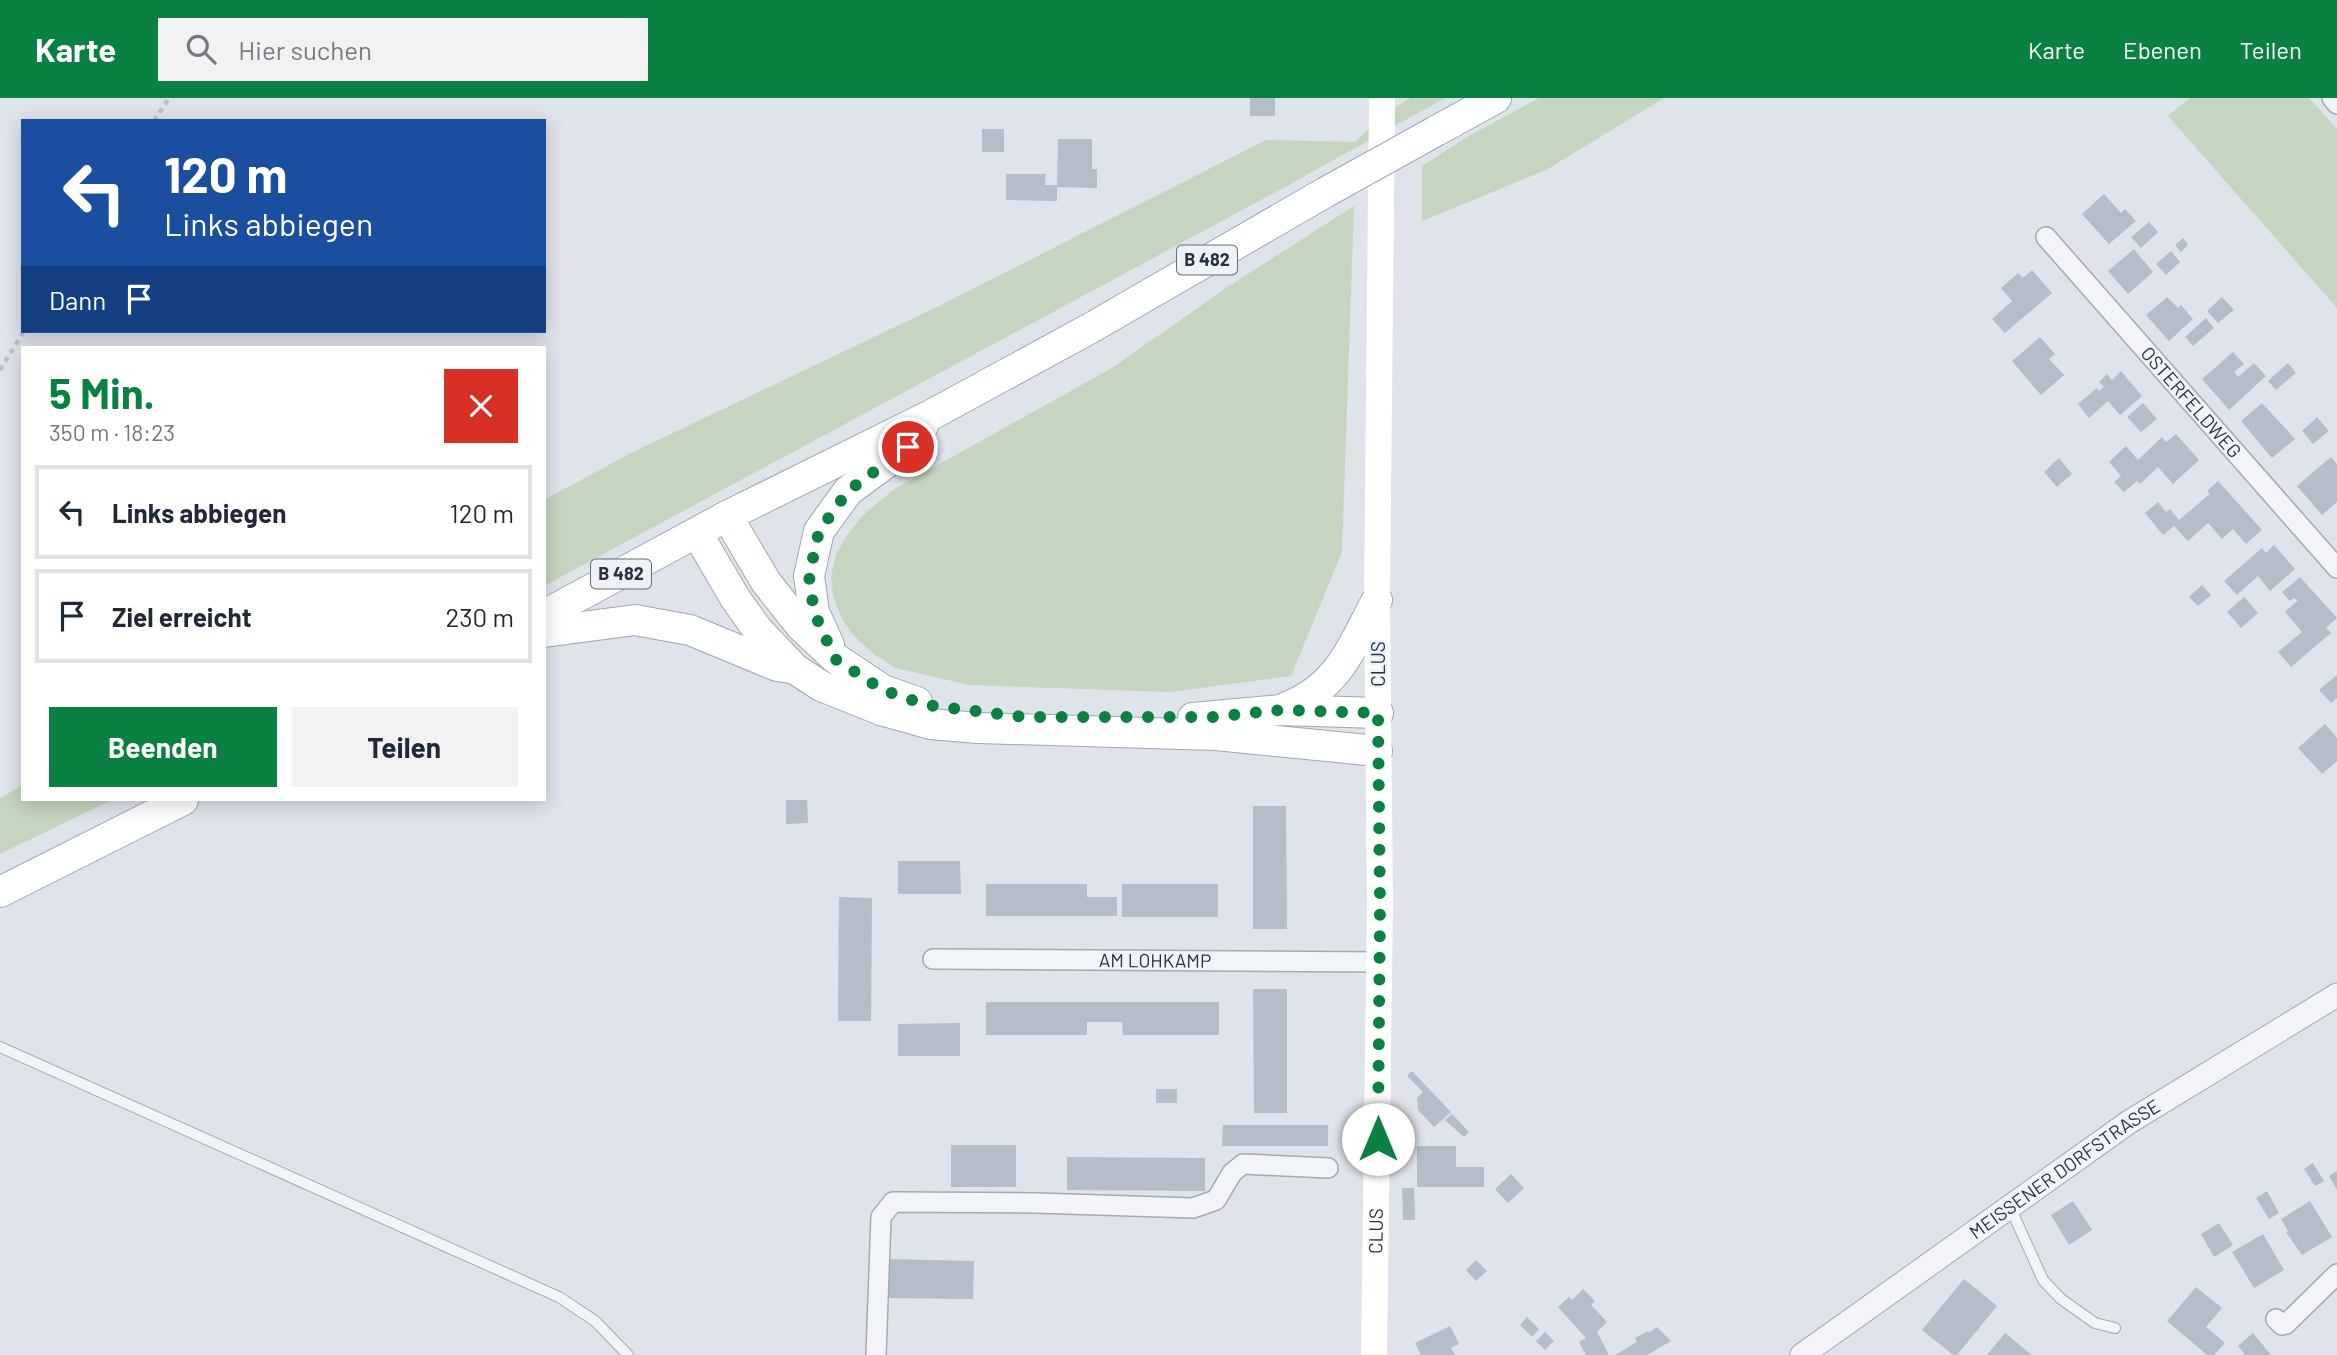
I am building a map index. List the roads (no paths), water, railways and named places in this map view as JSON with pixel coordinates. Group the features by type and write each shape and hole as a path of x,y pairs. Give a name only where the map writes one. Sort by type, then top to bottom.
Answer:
{"main road":[{"name":"CLUS","path":"1374,1355 1380,903 1377,600 1382,98"},
{"name":"B 482","path":"546,614 727,516 931,415 1089,329 1326,192 1496,98"},
{"path":"835,659 814,612 809,576 819,531 848,491 908,447 931,415"},
{"path":"727,516 766,582 800,625 835,659 883,690 926,705 1024,717 1111,719 1213,717 1281,710 1378,713"},
{"path":"697,533 735,598 757,629 795,669 821,686 881,710 931,724 978,729 1216,734 1377,751"},
{"path":"1281,710 1305,700 1338,671 1377,600"},
{"path":"546,632 635,621 690,630 777,666 795,669"},
{"path":"0,892 181,801"}],"street":[{"path":"2332,98 2337,104"},
{"name":"OSTERFELDWEG","path":"2046,237 2337,568"},
{"name":"AM LOHKAMP","path":"933,959 1379,962"},
{"name":"MEISSENER DORFSTRASSE","path":"1802,1355 1819,1348 2129,1122 2337,995"},
{"path":"876,1355 881,1217 893,1202 1193,1208 1216,1200 1232,1173 1244,1164 1328,1167"},
{"path":"2276,1319 2282,1325 2286,1324 2337,1274"}],"lane":[{"path":"0,1047 559,1297 595,1321 628,1355"},
{"path":"2010,1207 2043,1280 2061,1299 2095,1323 2115,1328"}]}
